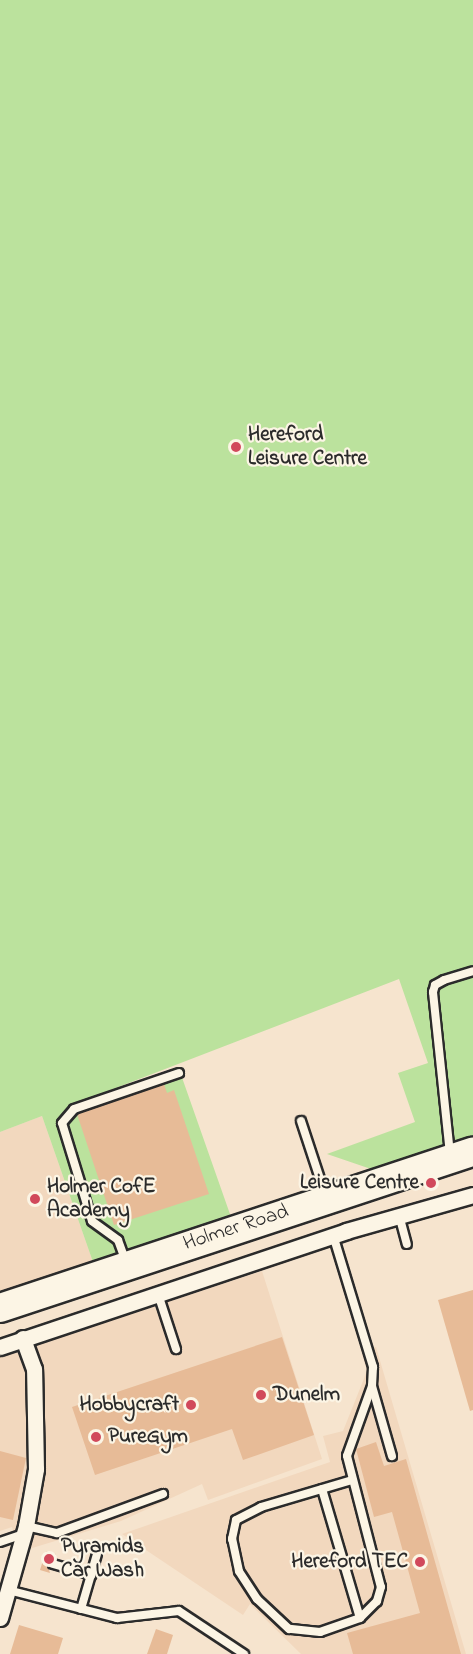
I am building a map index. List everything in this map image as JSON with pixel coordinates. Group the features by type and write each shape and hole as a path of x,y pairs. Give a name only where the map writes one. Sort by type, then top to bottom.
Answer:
{"highway":[{"name":"Holmer Road","path":"0,1308 126,1264 461,1155"}],"street":[{"path":"0,1347 333,1235 473,1195"},
{"path":"0,1618 24,1530 36,1469 38,1411 34,1369 23,1338"}],"lane":[{"path":"461,1155 433,992 435,985 444,980 473,971"},
{"path":"126,1264 118,1240 92,1221 62,1123 74,1109 179,1073"},
{"path":"301,1121 326,1199"},
{"path":"399,1215 407,1244"},
{"path":"333,1235 369,1348 372,1386 392,1456"},
{"path":"158,1293 176,1349"},
{"path":"352,1480 261,1507 236,1521 232,1539 239,1571 257,1599 289,1629 320,1632 360,1618 377,1600 381,1587 347,1456 372,1386"},
{"path":"322,1489 360,1618"},
{"path":"0,1542 24,1530 57,1533 163,1494"},
{"path":"81,1609 97,1554"},
{"path":"53,1564 91,1575"},
{"path":"8,1590 117,1618 179,1611 244,1654"}],"shaded area":[{"name":"Holmer CofE Academy","path":"42,1116 94,1265 0,1298 0,1132"},
{"path":"262,1271 322,1459 208,1500 202,1484 121,1521 19,1552 12,1527 0,1531 0,1357"},
{"path":"376,1347 466,1654 301,1654 250,1604 243,1615 122,1534 330,1462 323,1436 343,1431 367,1371 361,1350"}],"green space":[{"name":"Hereford Leisure Centre","path":"0,0 473,0 473,1137 371,1169 327,1154 415,1122 398,1073 428,1063 399,979 69,1106 179,1069 231,1217 94,1265 42,1116 0,1132"}],"building":[{"path":"164,1084 167,1093 174,1090 209,1194 114,1225 77,1114"},
{"path":"473,1290 473,1410 470,1411 438,1300"},
{"path":"282,1337 314,1435 243,1460 232,1429 95,1475 72,1407"},
{"name":"Hereford TEC","path":"376,1442 384,1466 406,1459 461,1654 353,1654 347,1633 420,1613 392,1512 374,1517 356,1449"},
{"path":"0,1451 26,1458 13,1520 0,1517"},
{"name":"Pyramids Car Wash","path":"46,1551 56,1554 47,1563 50,1573 40,1570"},
{"path":"19,1625 63,1638 58,1654 10,1654"},
{"path":"156,1629 173,1635 167,1654 147,1654"}],"place":[{"name":"Hereford Leisure Centre","path":"236,447"},
{"name":"Leisure Centre","path":"431,1183"},
{"name":"Holmer CofE Academy","path":"35,1199"},
{"name":"Dunelm","path":"261,1395"},
{"name":"Hobbycraft","path":"191,1405"},
{"name":"PureGym","path":"96,1437"},
{"name":"Pyramids Car Wash","path":"49,1559"},
{"name":"Hereford TEC","path":"420,1562"}]}
